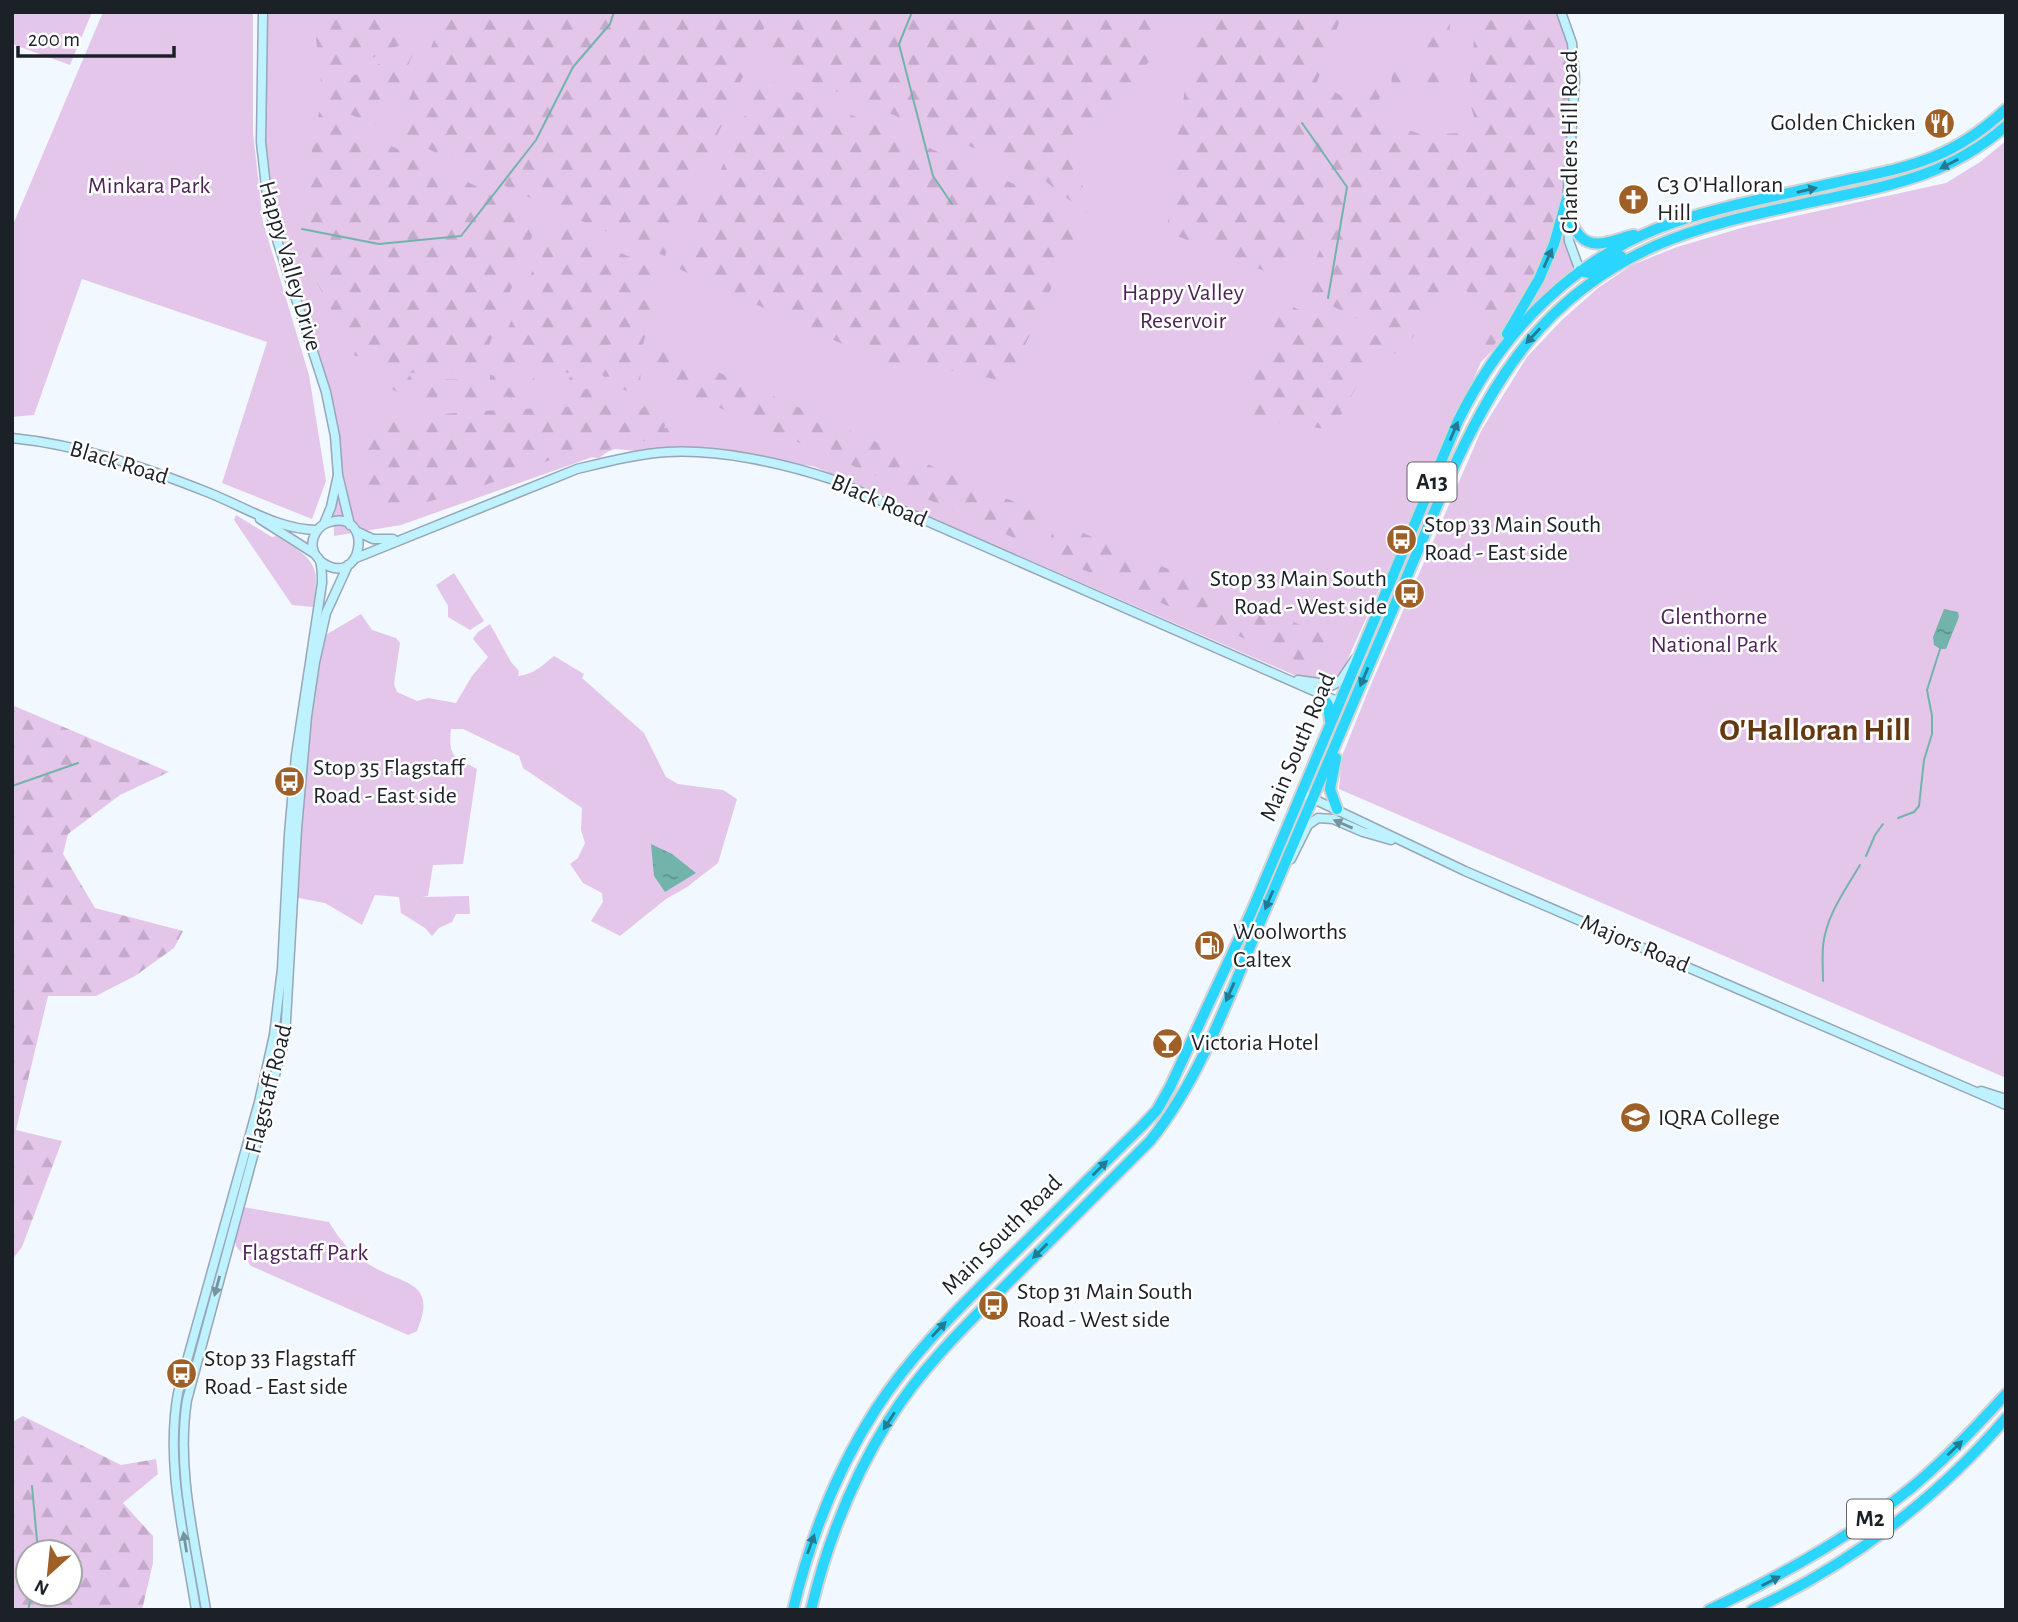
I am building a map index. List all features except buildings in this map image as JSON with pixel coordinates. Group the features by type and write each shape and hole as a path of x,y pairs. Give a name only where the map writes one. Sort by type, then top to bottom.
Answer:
{"highway":[{"name":"Main South Road","path":"793,1610 804,1561 837,1478 877,1407 920,1349 1142,1126 1157,1110 1170,1087 1251,913 1458,421 1492,361 1527,318 1580,271 1647,233 1702,214 1913,166 1956,147 2006,108"},
{"name":"Main South Road","path":"811,1610 827,1550 851,1487 890,1418 933,1361 966,1325 1150,1142 1183,1094 1211,1035 1447,482 1481,408 1519,351 1555,313 1583,289 1638,254 1705,228 1918,178 1971,152 2006,126"},
{"path":"1492,361 1539,279 1554,244 1567,198"},
{"path":"1567,217 1579,235 1593,243 1647,233"},
{"path":"1583,289 1580,271 1590,272 1636,248 1672,239"},
{"path":"1321,694 1328,705 1330,723"},
{"path":"1339,702 1352,707"},
{"name":"A13","path":"1336,809 1330,789 1333,767 1342,744 1344,725"},
{"path":"1170,1087 1176,1090 1182,1086 1203,1043 1211,1035"},
{"path":"920,1349 933,1361"},
{"path":"1986,1415 2006,1386"},
{"name":"M2","path":"1709,1610 1783,1574 1858,1528 1912,1488 2006,1394"},
{"name":"M2","path":"1752,1610 1788,1593 1866,1545 1919,1503 2006,1418"},
{"path":"1984,1442 2006,1427"}],"main road":[{"name":"Happy Valley Drive","path":"263,12 261,142 267,196 278,243 326,392 335,436 338,475 353,528"},
{"name":"Chandlers Hill Road","path":"1562,12 1572,43 1576,79 1567,217 1569,242 1580,271"},
{"name":"Black Road","path":"12,438 98,453 224,499 289,527 321,527"},
{"name":"Black Road","path":"356,558 577,469 667,452 760,461 802,469 831,479 1339,702"},
{"name":"Happy Valley Drive","path":"321,527 331,507 338,475"},
{"name":"Black Road","path":"224,499 317,558"},
{"path":"337,521 353,528 360,544 356,558 348,565 333,568 317,558 313,544 321,527 337,521"},
{"name":"Black Road","path":"353,528 373,539 399,539"},
{"name":"Flagstaff Road","path":"196,1610 174,1473 174,1415 259,1102 274,1035 282,969 293,785 306,680 321,592 317,558"},
{"name":"Flagstaff Road","path":"206,1610 182,1454 183,1421 223,1262 285,1038 297,829 308,707 326,613 348,565"},
{"name":"A13","path":"1288,679 1326,686 1335,684 1341,680 1361,652"},
{"name":"Majors Road","path":"1301,793 1632,944 2006,1105"},
{"name":"A13","path":"1282,870 1297,850 1308,825 1318,818 1333,819 1363,832 1408,844"},
{"name":"Majors Road","path":"1972,1089 2006,1099"}],"green space":[{"path":"12,12 92,12 70,65 12,44"},
{"name":"Minkara Park","path":"103,12 253,12 253,133 263,222 309,375 326,481 312,519 222,483 267,342 82,279 34,415 12,417 12,227"},
{"name":"Happy Valley Reservoir","path":"261,12 1554,12 1563,234 1574,268 1481,362 1333,692 813,466 615,449 401,525 334,536 330,402 290,270 262,141"},
{"path":"313,12 363,12 417,37 321,82"},
{"path":"446,12 771,12 665,256 553,209 395,133"},
{"path":"785,12 1153,12 1154,54 1102,129 1086,122 1068,155 1093,209 1086,213 1035,173 764,62"},
{"path":"1197,12 1343,12 1317,82 1361,107 1380,70 1386,71 1377,108 1388,122 1422,135 1461,133 1477,126 1468,98 1477,12 1558,12 1573,60 1557,248 1548,274 1481,362 1477,350 1484,305 1460,286 1436,293 1412,339 1375,327 1301,291 1329,230 1320,225 1287,280 1172,234 1168,228 1168,198"},
{"path":"1433,12 1451,12 1444,97 1419,83 1391,88 1392,73 1422,66"},
{"path":"416,47 381,128 320,101 320,91"},
{"path":"762,77 1063,205 1059,219 1079,228 1008,382 957,371 890,366 677,268"},
{"path":"319,112 540,216 480,368 409,373 412,380 480,379 479,403 467,405 455,394 439,387 436,404 415,401 384,385 376,358 355,356 307,263 305,189"},
{"name":"Glenthorne National Park","path":"2006,141 2006,1078 1339,789 1342,756 1481,431 1527,357 1562,320 1598,288 1632,265 1677,247 1745,227 1946,183 1980,162"},
{"path":"554,221 661,272 642,349 640,386 634,394 620,388 612,399 565,402 561,392 572,389 575,384 568,382 570,377 587,380 580,387 583,390 603,380 612,382 628,378 604,377 601,373 581,376 550,369 514,371 520,383 529,385 535,376 542,378 540,396 528,404 510,402 507,396 503,405 498,406 494,401 497,398 495,394 496,390 504,389 503,384 490,385 490,375 509,377 509,371 490,370"},
{"path":"1289,305 1335,326 1338,333 1378,335 1426,355 1385,353 1371,360 1333,430 1243,418 1241,413 1257,364 1283,307"},
{"path":"651,343 851,430 839,460 653,379"},
{"path":"666,399 670,403 652,419 657,424 661,419 667,422 664,428 678,427 690,440 669,439 666,445 658,447 653,440 617,445 599,458 581,456 650,402"},
{"path":"619,404 603,426 583,443 508,477 437,500 405,506 380,507 365,501 362,494 364,461 378,419"},
{"path":"860,435 1042,514 1030,545 849,464"},
{"path":"236,515 272,537 276,536 306,557 315,571 313,607 292,605 234,520"},
{"path":"1057,522 1336,640 1323,666 1302,663 1044,553"},
{"path":"454,573 484,621 470,630 448,617 448,606 436,585"},
{"path":"361,614 372,630 396,638 400,643 394,684 397,692 417,701 428,698 456,703 472,676 488,657 473,639 490,624 519,671 518,676 542,666 554,656 584,674 582,678 644,733 666,777 678,784 723,790 737,799 718,863 666,899 620,936 591,921 603,902 602,893 583,883 570,864 578,858 585,843 581,830 582,808 523,768 519,756 463,729 451,729 454,755 477,769 463,864 433,865 428,896 422,897 469,896 470,914 456,914 452,922 439,928 432,936 425,928 401,913 399,897 375,895 362,925 325,903 293,897 297,829 319,639"},
{"path":"12,705 169,772 120,795 68,834 63,854 95,908 183,931 174,948 135,976 96,996 48,996 16,1130 62,1141 22,1247 12,1260"},
{"name":"Flagstaff Park","path":"243,1207 329,1222 357,1256 414,1287 420,1293 423,1302 417,1331 408,1335 251,1266 236,1246 235,1240"},
{"path":"23,1416 121,1465 156,1459 158,1474 123,1503 153,1536 153,1563 142,1610 12,1610 12,1422"}],"water":[{"path":"1944,609 1958,612 1959,617 1946,649 1940,649 1934,645 1933,637"},
{"path":"651,844 672,854 696,873 665,892 654,876"}],"waterway":[{"path":"302,229 379,244 461,236 536,140 573,67 610,24 614,12"},
{"path":"912,12 899,44 933,176 952,204"},
{"path":"1302,123 1347,187 1328,298"},
{"path":"1898,818 1914,812 1919,806 1924,760 1932,734 1927,690 1940,649"},
{"path":"12,786 78,763"},
{"path":"1866,856 1883,824"},
{"path":"1823,981 1823,946 1828,924 1860,865"},
{"path":"32,1486 37,1538"}],"place":[{"name":"Golden Chicken","path":"1939,123"},
{"name":"C3 O'Halloran Hill","path":"1634,199"},
{"name":"Stop 33 Main South Road - East side","path":"1401,539"},
{"name":"Stop 33 Main South Road - West side","path":"1410,593"},
{"name":"Stop 35 Flagstaff Road - East side","path":"290,782"},
{"name":"Woolworths Caltex","path":"1210,946"},
{"name":"Victoria Hotel","path":"1168,1043"},
{"name":"IQRA College","path":"1635,1118"},
{"name":"Stop 31 Main South Road - West side","path":"994,1306"},
{"name":"Stop 33 Flagstaff Road - East side","path":"181,1373"}],"district":[{"name":"O'Halloran Hill","path":"1815,730"}]}
